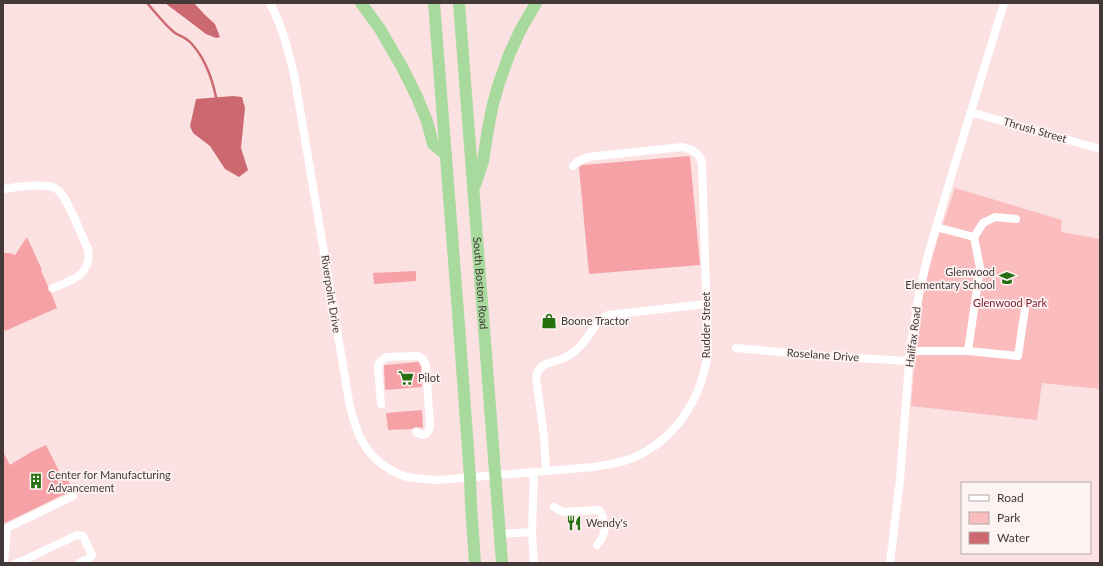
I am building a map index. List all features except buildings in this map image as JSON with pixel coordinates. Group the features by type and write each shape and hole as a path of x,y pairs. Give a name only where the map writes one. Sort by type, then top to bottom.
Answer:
{"highway":[{"path":"361,3 380,29 402,67 417,97 433,144 446,155"},
{"path":"434,3 470,477 475,563"},
{"name":"South Boston Road","path":"459,3 502,563"},
{"path":"473,190 483,161 493,104 499,83 521,29 536,3"}],"street":[{"name":"Riverpoint Drive","path":"270,3 281,27 294,74 345,382 350,407 359,434 369,452 377,460 394,472 408,477 438,480 495,475"},
{"name":"Halifax Road","path":"890,563 900,479 910,351 918,294 936,227 1004,3"},
{"name":"Thrush Street","path":"970,112 1100,149"},
{"name":"Rudder Street","path":"495,475 594,467 617,463 645,452 658,443 683,418 692,404 703,378 708,351 702,163 698,154 689,148 682,147 588,157 577,162 573,166"},
{"path":"3,189 49,186 58,190 64,196 88,249 89,256 86,268 78,276 53,288"},
{"path":"968,351 980,268 974,237 983,223 994,217 1016,219"},
{"path":"936,227 974,237"},
{"path":"546,471 544,437 536,377 541,366 559,360 578,349 586,341 597,323 608,315 706,304"},
{"path":"910,351 968,351 1018,356 1025,309"},
{"name":"Roselane Drive","path":"736,348 909,362"},
{"path":"381,404 378,367 382,360 386,357 422,357 426,366 430,426 426,434 422,435 416,432"},
{"path":"534,472 532,532 534,563"},
{"path":"4,563 7,528 73,496"},
{"path":"554,507 563,512 599,510 603,515 604,531 603,537 597,545"},
{"path":"499,534 532,532"},
{"path":"16,563 77,534 83,536 92,555 90,558 79,563"}],"green space":[{"name":"Glenwood Park","path":"955,188 1062,220 1061,232 1100,239 1100,389 1042,383 1037,420 911,406 924,290 934,251"}],"water":[{"path":"165,3 194,3 215,24 220,37 216,38 206,34"},
{"path":"233,96 242,97 245,108 241,148 248,170 239,177 225,169 210,146 193,133 190,126 196,99"}],"waterway":[{"path":"147,3 171,30 188,40 196,49 207,68 216,97"}],"place":[{"name":"Glenwood Elementary School","path":"1007,278"},
{"name":"Boone Tractor","path":"549,321"},
{"name":"Pilot","path":"406,378"},
{"name":"Center for Manufacturing Advancement","path":"36,481"},
{"name":"Wendy's","path":"574,523"}]}
